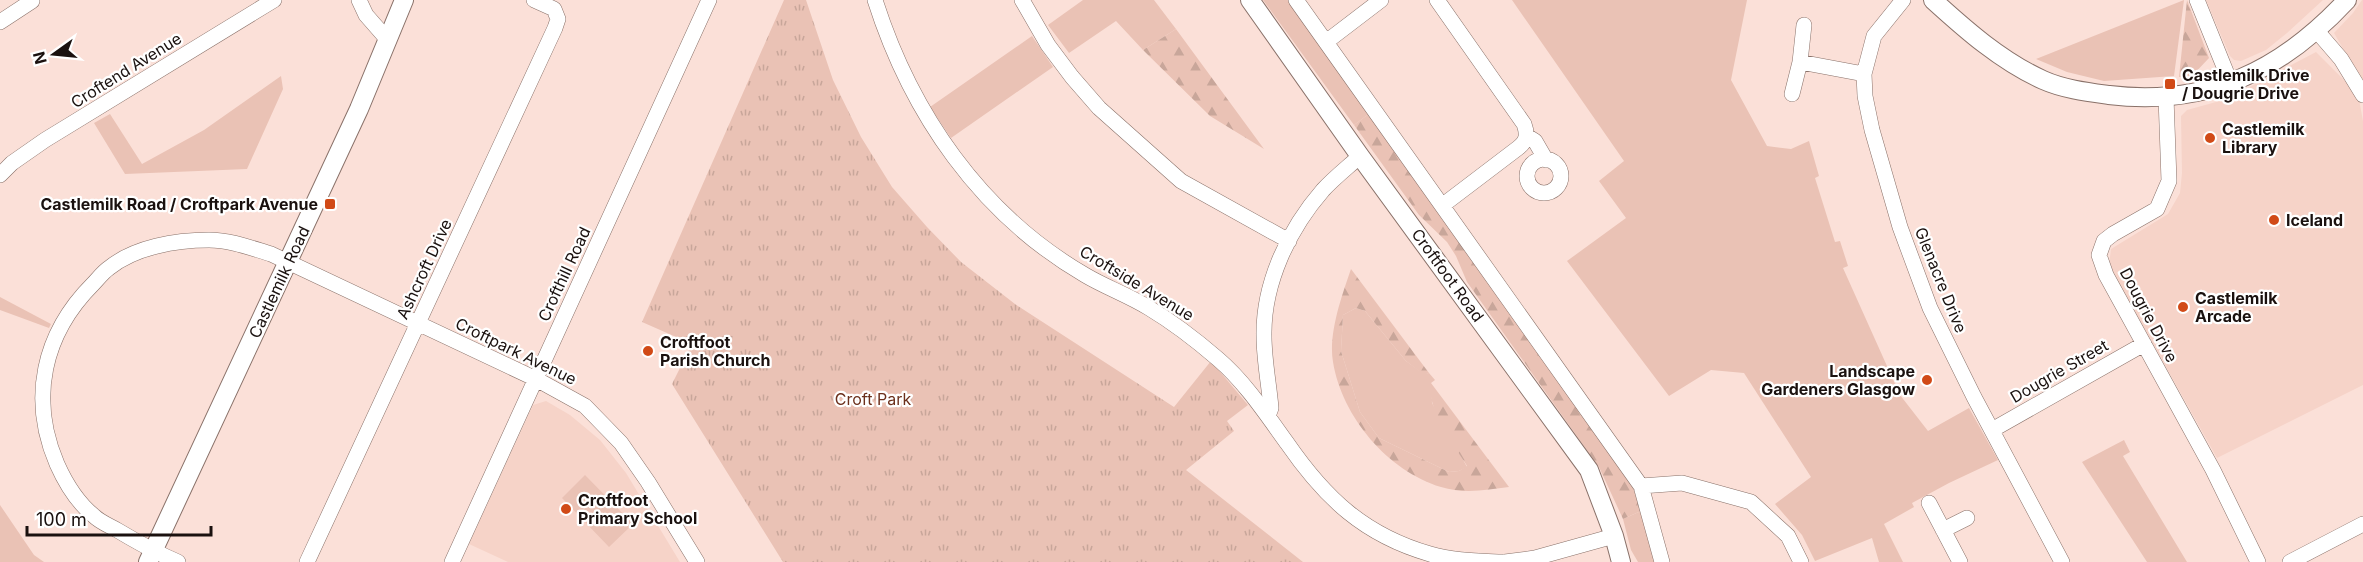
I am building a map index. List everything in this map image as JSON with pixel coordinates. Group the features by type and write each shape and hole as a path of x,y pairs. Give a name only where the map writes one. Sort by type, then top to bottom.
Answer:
{"street":[{"path":"0,22 32,0"},
{"name":"Croftend Avenue","path":"0,175 12,163 45,140 274,0"},
{"path":"359,0 366,15 387,39"},
{"name":"Castlemilk Road","path":"151,557 359,109 404,0"},
{"name":"Ashcroft Drive","path":"307,562 558,19 554,9 534,0"},
{"name":"Crofthill Road","path":"452,562 709,0"},
{"name":"Croftside Avenue","path":"875,0 901,69 921,108 960,165 987,198 1053,254 1084,275 1148,307 1184,330 1221,361 1341,508 1372,530 1431,555 1464,560 1503,562 1534,558 1614,536"},
{"path":"1022,0 1048,45 1099,108 1181,181 1289,241"},
{"name":"Croftfoot Road","path":"1250,0 1360,156 1589,470 1614,536 1621,562"},
{"path":"1296,0 1641,486 1662,562"},
{"path":"1326,42 1381,0"},
{"path":"1437,0 1524,124 1527,136 1526,142 1443,205"},
{"name":"Glenacre Drive","path":"1903,0 1874,36 1864,74 1869,120 1900,227 1930,308 2062,562"},
{"path":"1933,0 1969,32 2006,60 2045,81 2099,94 2139,97 2205,91 2231,84 2298,45 2347,0"},
{"path":"2197,0 2231,84"},
{"path":"1792,94 1800,62 1804,25"},
{"path":"2316,30 2341,59 2363,96"},
{"path":"1800,62 1864,74"},
{"name":"Dougrie Drive","path":"2166,96 2169,181 2157,209 2104,241 2099,255 2106,275 2212,470 2258,562"},
{"path":"1527,136 1535,141 1546,160"},
{"path":"1268,416 1271,408 1263,335 1271,285 1289,241 1305,212 1324,188 1360,156"},
{"name":"Croftpark Avenue","path":"178,562 151,557 94,516 76,497 62,475 48,444 43,415 44,381 48,357 58,329 83,294 109,268 153,247 210,240 238,244 288,262 536,379 585,406 621,443 697,562"},
{"name":"Dougrie Street","path":"1992,430 2144,344"},
{"path":"1641,486 1682,483 1751,502 1788,536 1801,562"},
{"path":"1929,503 1960,562"},
{"path":"1943,530 1967,518"},
{"path":"2290,562 2363,524"}],"shaded area":[{"path":"2206,0 2323,0 2266,50 2241,61 2234,60 2230,56"},
{"path":"2363,0 2363,83 2334,33"},
{"path":"2316,52 2358,94 2363,121 2363,385 2217,458 2109,265 2111,249 2168,214 2180,193 2181,116 2187,110 2227,99"},
{"name":"Croftfoot Primary School","path":"546,401 570,415 600,440 626,473 680,562 508,562 469,544 533,405"}],"green space":[{"name":"Croft Park","path":"784,0 806,0 833,80 861,137 892,187 961,262 1015,304 1174,407 1211,361 1248,405 1227,421 1234,431 1186,470 1303,562 783,562 672,384 692,344 642,322"},
{"path":"1083,0 1154,0 1176,29 1143,50 1116,21 1069,53 1048,25"},
{"path":"1263,0 1289,0 1370,113 1354,125"},
{"path":"1512,0 1747,0 1731,80 1767,146 1791,149 1809,141 1819,176 1815,178 1835,242 1840,241 1848,266 1843,268 1900,395 1928,431 1969,408 1998,460 1912,503 1914,507 1884,524 1903,562 1879,562 1872,538 1815,561 1802,535 1775,504 1811,477 1744,373 1711,370 1669,396 1567,261 1626,218 1599,181 1624,161"},
{"path":"2184,0 2174,76 2104,81 2067,72 2036,59"},
{"path":"2187,0 2209,58 2192,76 2179,77"},
{"path":"1176,29 1264,149 1210,116 1143,50"},
{"path":"1032,36 1053,67 951,138 930,107"},
{"path":"281,76 283,89 247,169 125,174 94,123 110,114 142,164 204,130"},
{"path":"1370,113 1633,488 1641,511 1623,519 1599,467 1467,282 1447,242 1419,215 1354,125"},
{"path":"1351,269 1429,373 1424,375 1406,361 1365,311 1356,308 1343,315 1341,351 1360,412 1379,438 1449,472 1459,471 1467,466 1432,403 1431,383 1509,487 1475,491 1458,490 1441,487 1422,479 1386,455 1357,422 1338,383 1332,351 1337,315"},
{"path":"0,297 51,324 49,328 0,310"},
{"path":"1356,308 1365,311 1406,361 1424,374 1429,373 1435,380 1431,383 1432,403 1467,467 1449,472 1379,438 1360,412 1341,351 1343,315"},
{"path":"2124,440 2130,452 2123,456 2187,562 2147,562 2082,462"},
{"path":"585,475 633,524 609,547 562,498"},
{"path":"0,505 34,555 44,562 0,562"},
{"path":"1641,511 1655,562 1638,562 1631,550 1623,519"}],"place":[{"name":"Castlemilk Drive / Dougrie Drive","path":"2170,84"},
{"name":"Castlemilk Library","path":"2210,138"},
{"name":"Castlemilk Road / Croftpark Avenue","path":"330,204"},
{"name":"Iceland","path":"2274,220"},
{"name":"Castlemilk Arcade","path":"2183,307"},
{"name":"Croftfoot Parish Church","path":"648,351"},
{"name":"Landscape Gardeners Glasgow","path":"1927,380"},
{"name":"Croftfoot Primary School","path":"566,509"}]}
